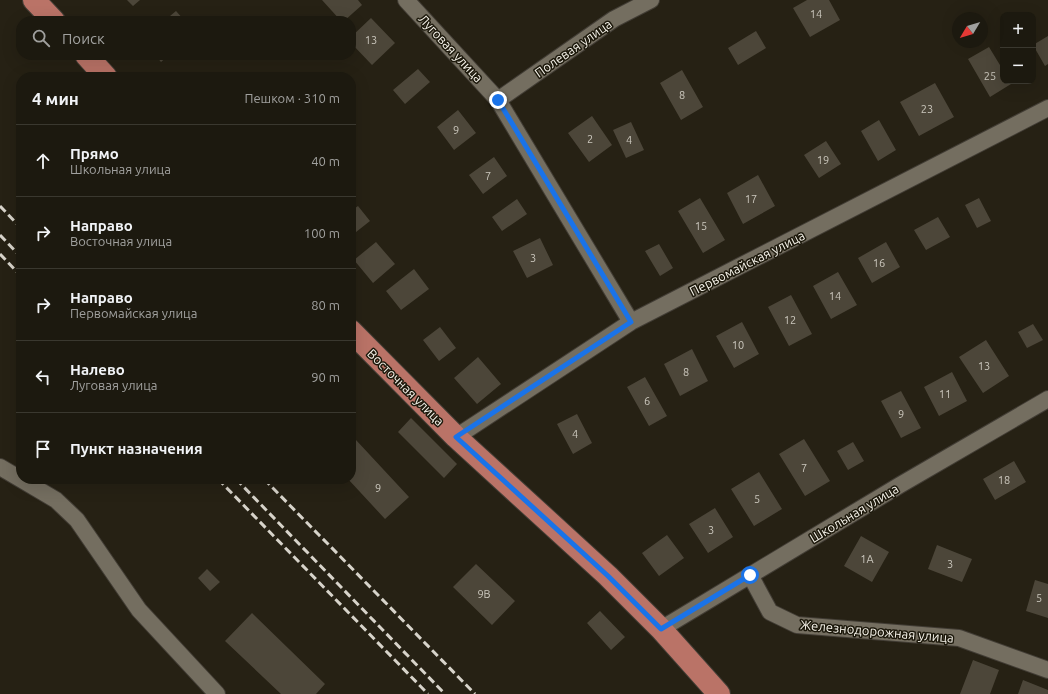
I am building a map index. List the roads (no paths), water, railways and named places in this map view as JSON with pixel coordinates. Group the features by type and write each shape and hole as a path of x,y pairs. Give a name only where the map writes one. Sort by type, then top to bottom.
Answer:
{"main road":[{"path":"34,0 49,16"},
{"path":"91,60 101,72"},
{"name":"Восточная улица","path":"356,336 456,437 608,576 661,629 719,694"}],"street":[{"name":"Луговая улица","path":"406,0 498,100 631,322"},
{"name":"Полевая улица","path":"498,100 614,19 651,0"},
{"name":"Первомайская улица","path":"456,437 631,322 1048,108"},
{"name":"Школьная улица","path":"661,629 900,485 1048,399"},
{"path":"0,467 16,476"},
{"path":"29,484 56,500 77,520 139,610 217,694"},
{"name":"Железнодорожная улица","path":"750,575 770,612 797,625 959,638 1048,670"}],"railway":[{"path":"0,206 16,223"},
{"path":"0,235 16,252"},
{"path":"0,254 16,271"},
{"path":"223,484 428,694"},
{"path":"241,484 445,694"},
{"path":"269,484 475,694"}]}
